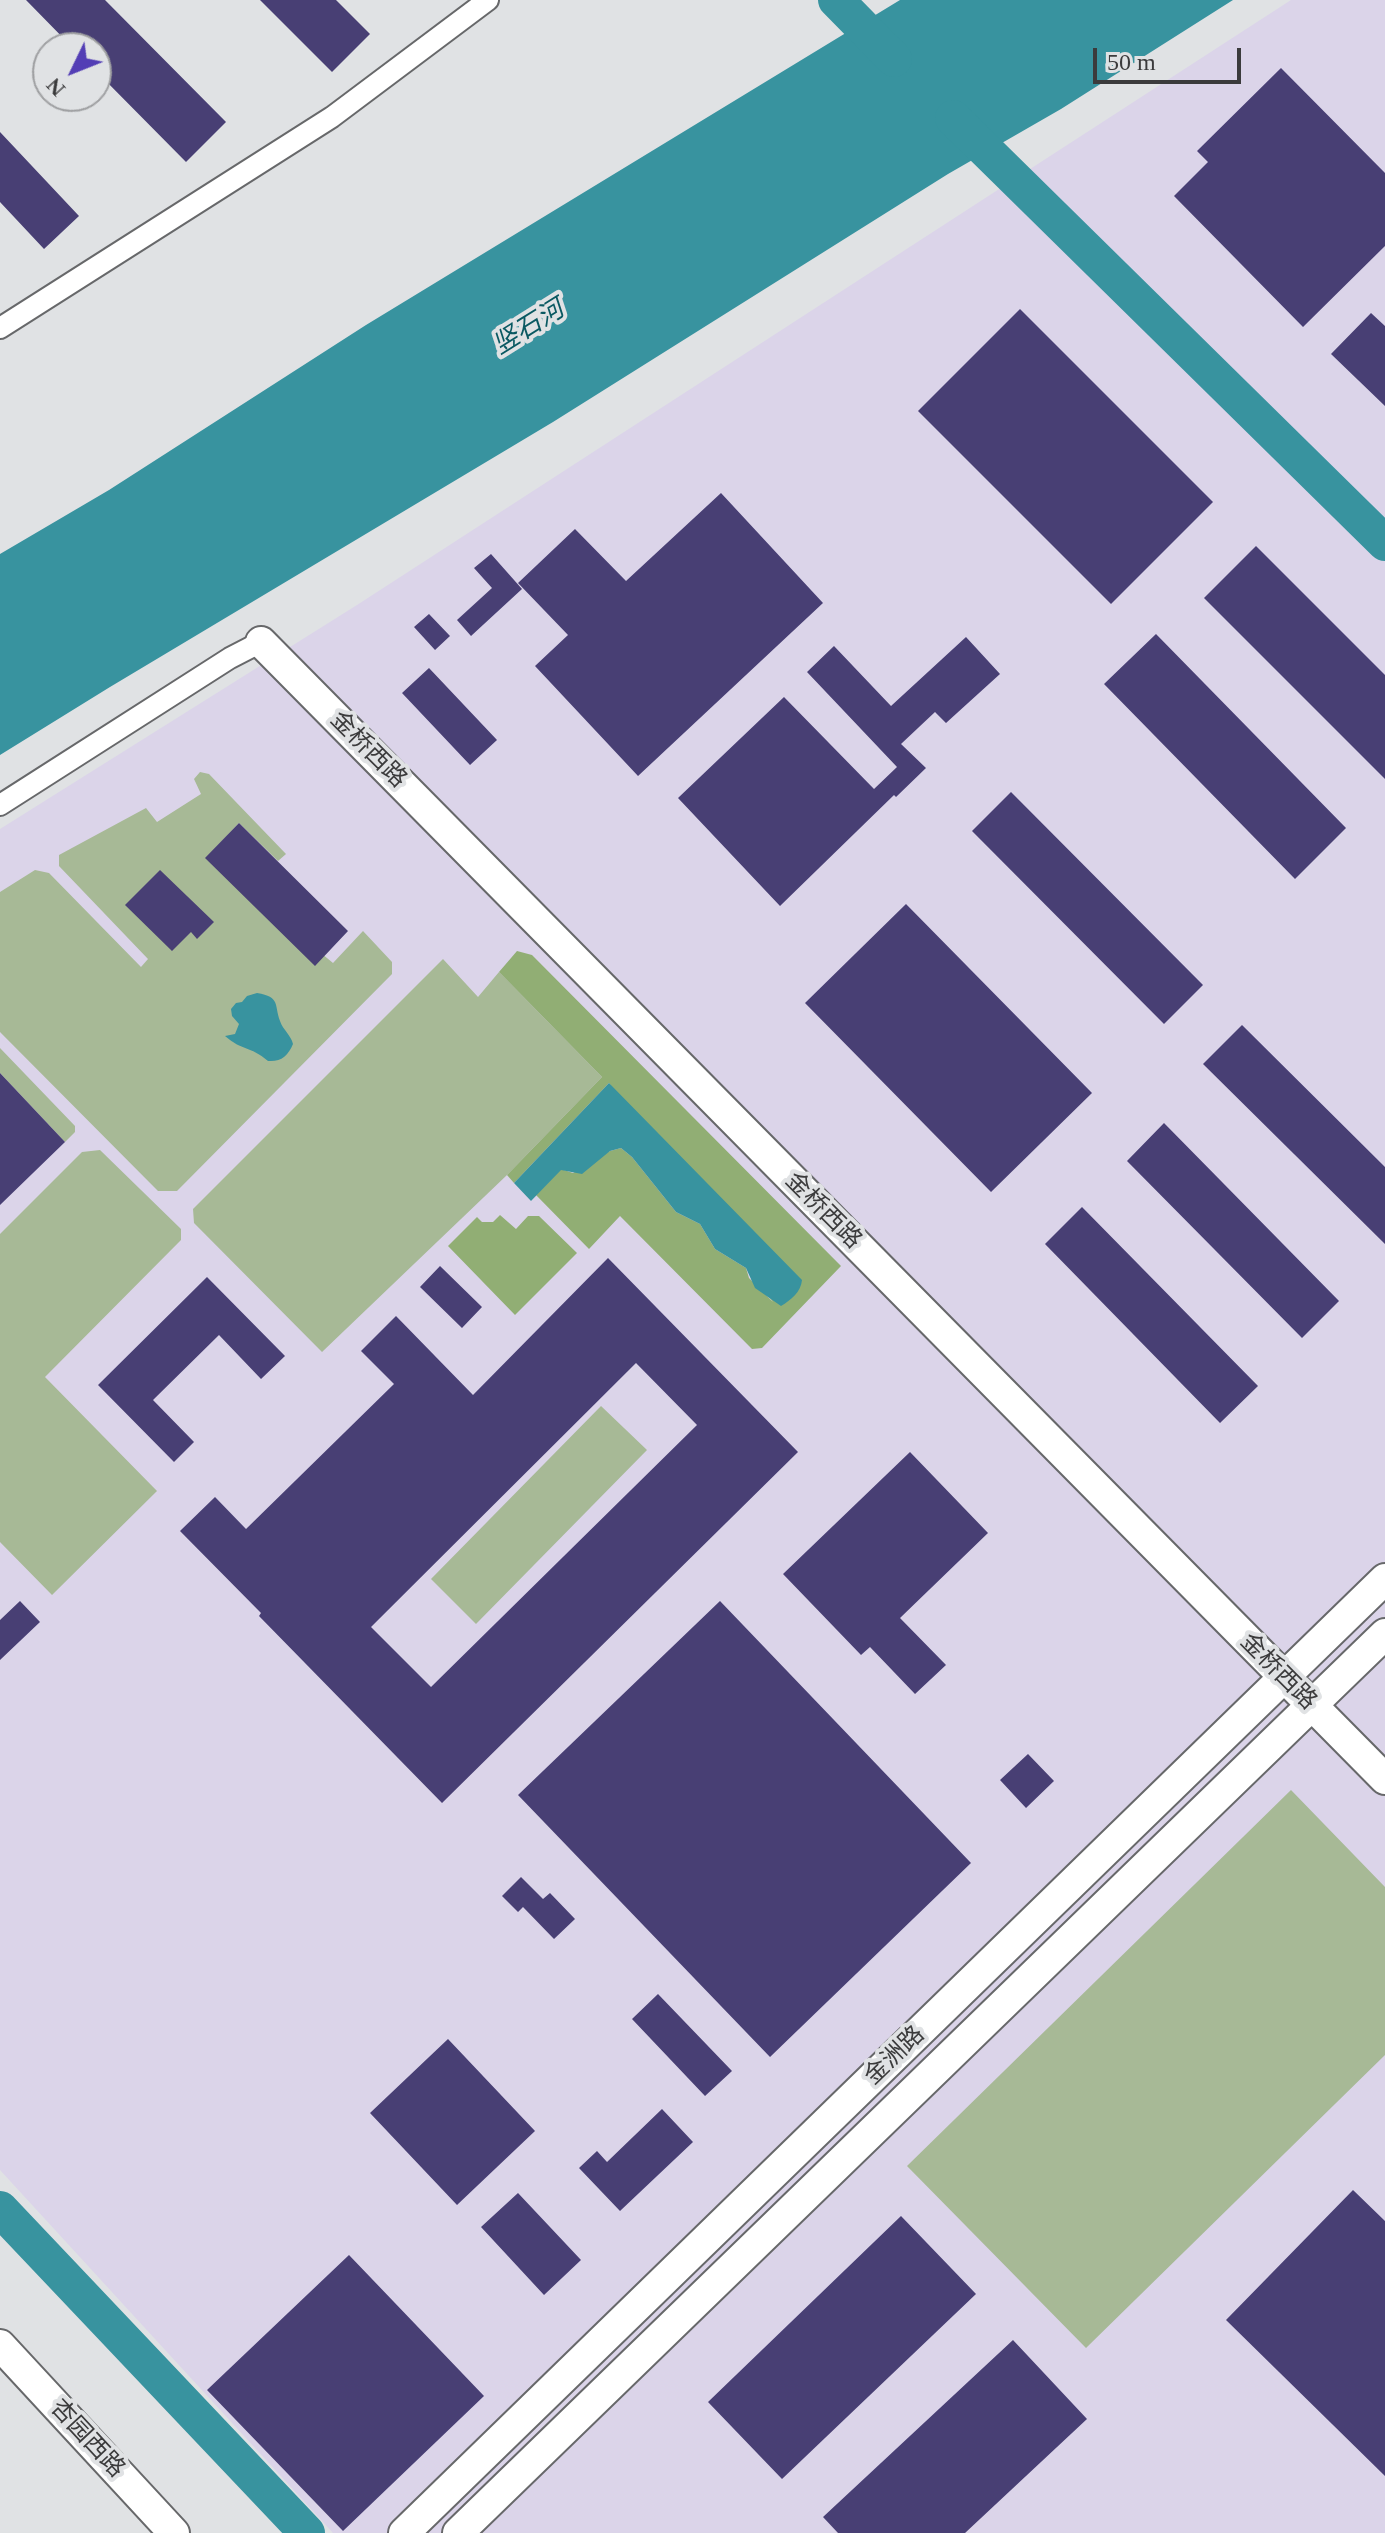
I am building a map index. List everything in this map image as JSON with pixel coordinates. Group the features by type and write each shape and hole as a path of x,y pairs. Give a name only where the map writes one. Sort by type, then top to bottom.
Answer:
{"main road":[{"name":"金桥西路","path":"261,642 1385,1779"},
{"name":"金洲路","path":"404,2533 1385,1579"},
{"name":"金洲路","path":"458,2533 1385,1634"},
{"name":"杏园西路","path":"0,2345 174,2533"}],"street":[{"path":"0,328 332,117 488,0"},
{"path":"0,805 230,658 261,642"}],"shaded area":[{"path":"1291,0 1385,0 1385,2533 333,2533 0,2170 0,829 357,605"}],"green space":[{"path":"200,772 209,774 286,854 278,861 239,823 206,858 333,963 363,931 392,962 392,974 177,1191 158,1191 0,1032 0,892 35,870 49,873 141,967 148,959 59,866 59,855 146,808 157,822 201,794 194,779"},
{"path":"517,951 532,955 841,1266 762,1348 752,1349 620,1216 589,1249 536,1195 561,1169 573,1173 610,1151 621,1148 632,1157 676,1212 700,1224 715,1249 746,1268 749,1278 773,1302 609,1083 514,1183 507,1175 602,1077 499,972"},
{"path":"443,959 478,997 499,972 602,1077 507,1175 322,1352 194,1223 193,1209"},
{"path":"0,1048 75,1126 75,1132 65,1142 0,1073"},
{"path":"100,1150 181,1229 181,1240 45,1377 157,1491 52,1595 0,1542 0,1234 82,1152"},
{"path":"500,1215 516,1229 528,1216 539,1216 577,1253 515,1315 448,1246 477,1217 482,1222 493,1222"},
{"path":"601,1406 647,1450 476,1624 431,1579"},
{"path":"1291,1790 1385,1887 1385,2055 1086,2348 907,2166"}],"water":[{"name":"竖石河","path":"900,0 1233,0 1061,109 948,174 553,422 0,755 0,554 109,490 366,325"},
{"path":"257,993 273,999 281,1024 293,1044 286,1055 277,1060 268,1061 225,1036 235,1034 239,1024 232,1016 231,1009 247,996"},
{"path":"609,1083 802,1280 792,1298 781,1306 755,1288 746,1268 715,1249 700,1224 676,1212 632,1157 621,1148 610,1151 582,1174 561,1170 531,1201 514,1183"}],"building":[{"path":"26,0 105,0 226,122 186,162 112,87 112,32 57,32"},
{"path":"260,0 336,0 370,34 332,72"},
{"path":"1281,68 1385,173 1385,246 1303,327 1174,196 1208,162 1197,151"},
{"path":"0,132 79,216 44,249 0,202"},
{"path":"1020,309 1213,502 1111,604 918,411"},
{"path":"1371,313 1385,326 1385,406 1331,354"},
{"path":"721,493 823,603 638,776 535,666 568,635 518,583 575,529 626,581"},
{"path":"1256,546 1385,675 1385,779 1204,598"},
{"path":"491,554 522,589 471,636 457,620 492,588 474,568"},
{"path":"429,614 450,636 435,650 414,627"},
{"path":"1156,634 1346,828 1295,879 1104,684"},
{"path":"966,637 1000,674 946,723 935,712 901,744 926,768 780,906 678,798 784,697 874,789 897,767 807,672 834,646 891,706"},
{"path":"429,668 497,740 470,765 402,693"},
{"path":"1011,792 1203,985 1164,1024 972,831"},
{"path":"239,823 348,931 315,966 205,858"},
{"path":"160,870 214,922 197,939 191,932 172,951 125,905"},
{"path":"906,904 1092,1093 991,1192 805,1003"},
{"path":"1242,1025 1385,1167 1385,1244 1203,1064"},
{"path":"0,1073 65,1142 0,1205"},
{"path":"1164,1123 1339,1301 1302,1338 1127,1161"},
{"path":"1082,1207 1258,1386 1220,1423 1045,1244"},
{"path":"608,1258 798,1452 442,1803 180,1531 215,1497 246,1529 394,1384 361,1351 396,1316 473,1395","holes":["636,1363 697,1425 431,1687 371,1627"]},
{"path":"440,1266 482,1307 462,1328 420,1287"},
{"path":"207,1277 285,1356 261,1379 219,1335 153,1400 194,1442 174,1462 98,1385"},
{"path":"910,1452 988,1533 900,1618 946,1665 915,1694 870,1647 861,1655 783,1574"},
{"path":"20,1601 40,1622 0,1660 0,1620"},
{"path":"720,1601 971,1863 770,2057 518,1795"},
{"path":"1028,1754 1054,1781 1026,1808 1000,1780"},
{"path":"521,1877 543,1899 550,1893 575,1919 554,1939 523,1907 518,1912 502,1896"},
{"path":"658,1994 732,2071 705,2096 632,2019"},
{"path":"448,2039 535,2131 457,2205 370,2113"},
{"path":"662,2109 693,2142 620,2211 579,2168 597,2151 607,2162"},
{"path":"1353,2190 1385,2221 1385,2476 1226,2320"},
{"path":"518,2193 581,2260 544,2295 481,2227"},
{"path":"901,2216 976,2294 782,2479 708,2402"},
{"path":"349,2255 484,2396 343,2531 207,2390"},
{"path":"1013,2340 1087,2419 965,2533 838,2533 823,2517"}],"waterway":[{"path":"836,0 894,59"},
{"path":"953,118 1385,543"},
{"path":"0,2209 307,2533"}]}
